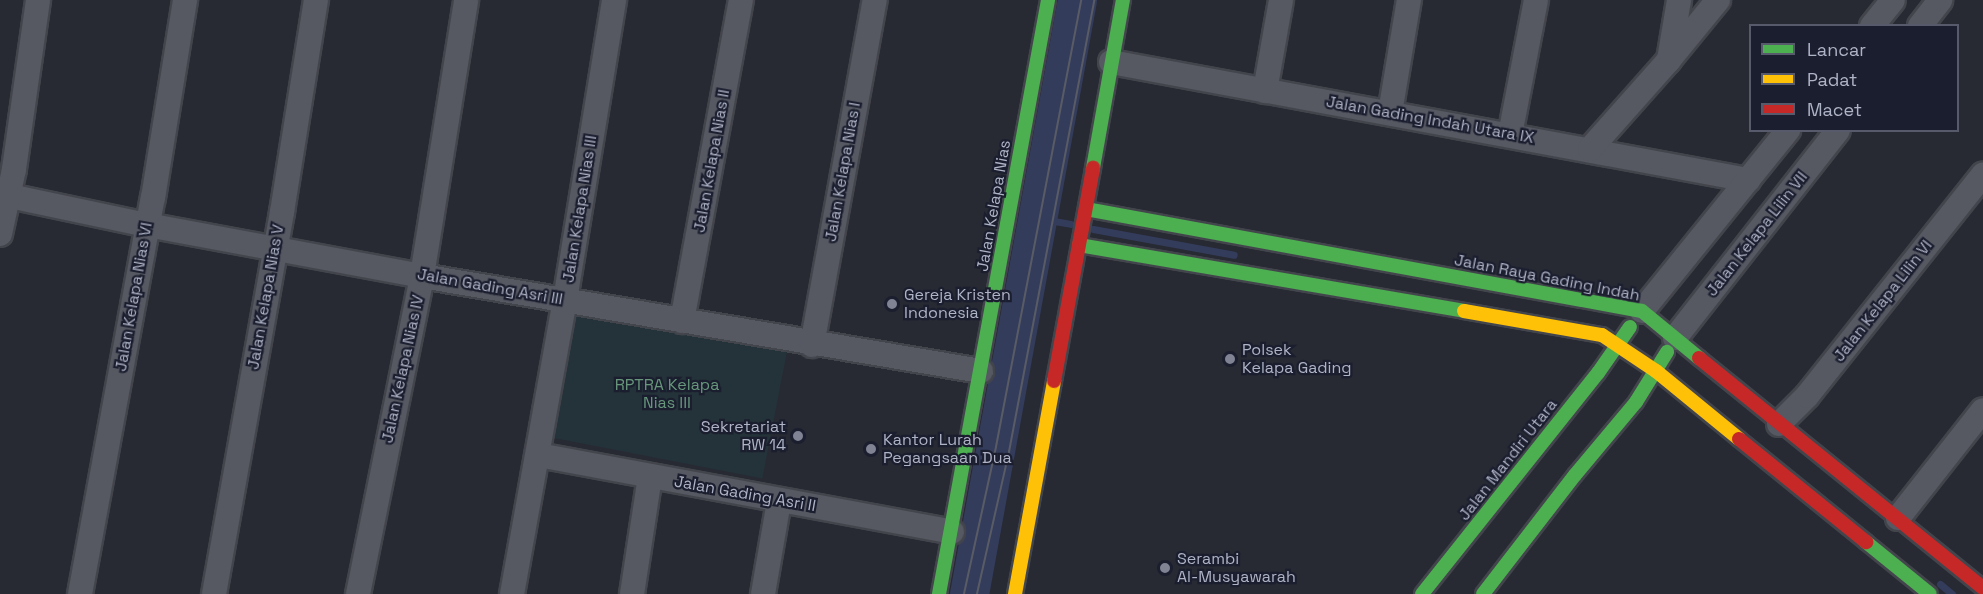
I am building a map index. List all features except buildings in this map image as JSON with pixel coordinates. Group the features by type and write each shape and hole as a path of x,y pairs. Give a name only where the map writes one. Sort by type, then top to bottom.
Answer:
{"street":[{"path":"0,234 4,195 38,0"},
{"name":"Jalan Kelapa Nias VI","path":"80,594 185,0"},
{"name":"Jalan Kelapa Nias V","path":"214,594 316,0"},
{"name":"Jalan Kelapa Nias IV","path":"358,594 422,276 466,0"},
{"name":"Jalan Kelapa Nias III","path":"512,594 565,300 614,0"},
{"name":"Jalan Kelapa Nias II","path":"682,321 741,0"},
{"name":"Jalan Kelapa Nias I","path":"813,345 875,0"},
{"name":"Jalan Kelapa Nias","path":"939,594 1048,0"},
{"path":"1015,594 1123,0"},
{"path":"1265,91 1281,0"},
{"path":"1390,113 1409,0"},
{"path":"1510,135 1536,0"},
{"path":"1668,61 1679,0"},
{"path":"1590,149 1668,61 1718,0"},
{"path":"1874,24 1893,0"},
{"path":"1922,24 1940,0"},
{"name":"Jalan Gading Indah Utara IX","path":"1111,62 1748,180"},
{"path":"1642,311 1786,132"},
{"name":"Jalan Kelapa Lilin VII","path":"1676,338 1836,132"},
{"name":"Jalan Kelapa Lilin VI","path":"1779,424 1807,396 1983,175"},
{"name":"Jalan Gading Asri III","path":"4,195 147,225 422,276 813,345 981,371"},
{"name":"Jalan Raya Gading Indah","path":"1086,209 1642,311 1983,588"},
{"path":"1079,245 1602,335 1656,371 1930,594"},
{"name":"Jalan Mandiri Utara","path":"1422,594 1598,373 1642,311"},
{"path":"1483,594 1569,483 1636,402 1676,338"},
{"path":"1898,518 1983,411"},
{"name":"Jalan Gading Asri II","path":"538,455 952,532"},
{"path":"632,594 650,477"},
{"path":"763,594 779,501"}],"green space":[{"name":"RPTRA Kelapa Nias III","path":"572,310 787,352 762,478 547,437"}],"waterway":[{"path":"969,594 1077,0"},
{"path":"1037,218 1070,224"},
{"path":"1093,229 1234,255"},
{"path":"1940,584 1952,594"}],"tram line":[{"path":"964,594 996,447 1081,0"},
{"path":"977,594 1009,452 1094,0"}],"traffic: fast":[{"path":"939,594 1048,0"},
{"path":"1093,168 1123,0"},
{"path":"1086,209 1642,311 1699,358"},
{"path":"1079,245 1464,311"},
{"path":"1422,594 1598,373 1630,327"},
{"path":"1483,594 1575,475 1636,402 1667,352"},
{"path":"1866,542 1930,594"}],"traffic: slow":[{"path":"1464,311 1602,335 1656,371 1739,439"},
{"path":"1015,594 1054,381"}],"traffic: jam":[{"path":"1054,381 1093,168"},
{"path":"1699,358 1983,588"},
{"path":"1739,439 1866,542"}],"place":[{"name":"Gereja Kristen Indonesia","path":"892,304"},
{"name":"Polsek Kelapa Gading","path":"1230,359"},
{"name":"Sekretariat RW 14","path":"798,436"},
{"name":"Kantor Lurah Pegangsaan Dua","path":"871,449"},
{"name":"Serambi Al-Musyawarah","path":"1165,568"}]}
